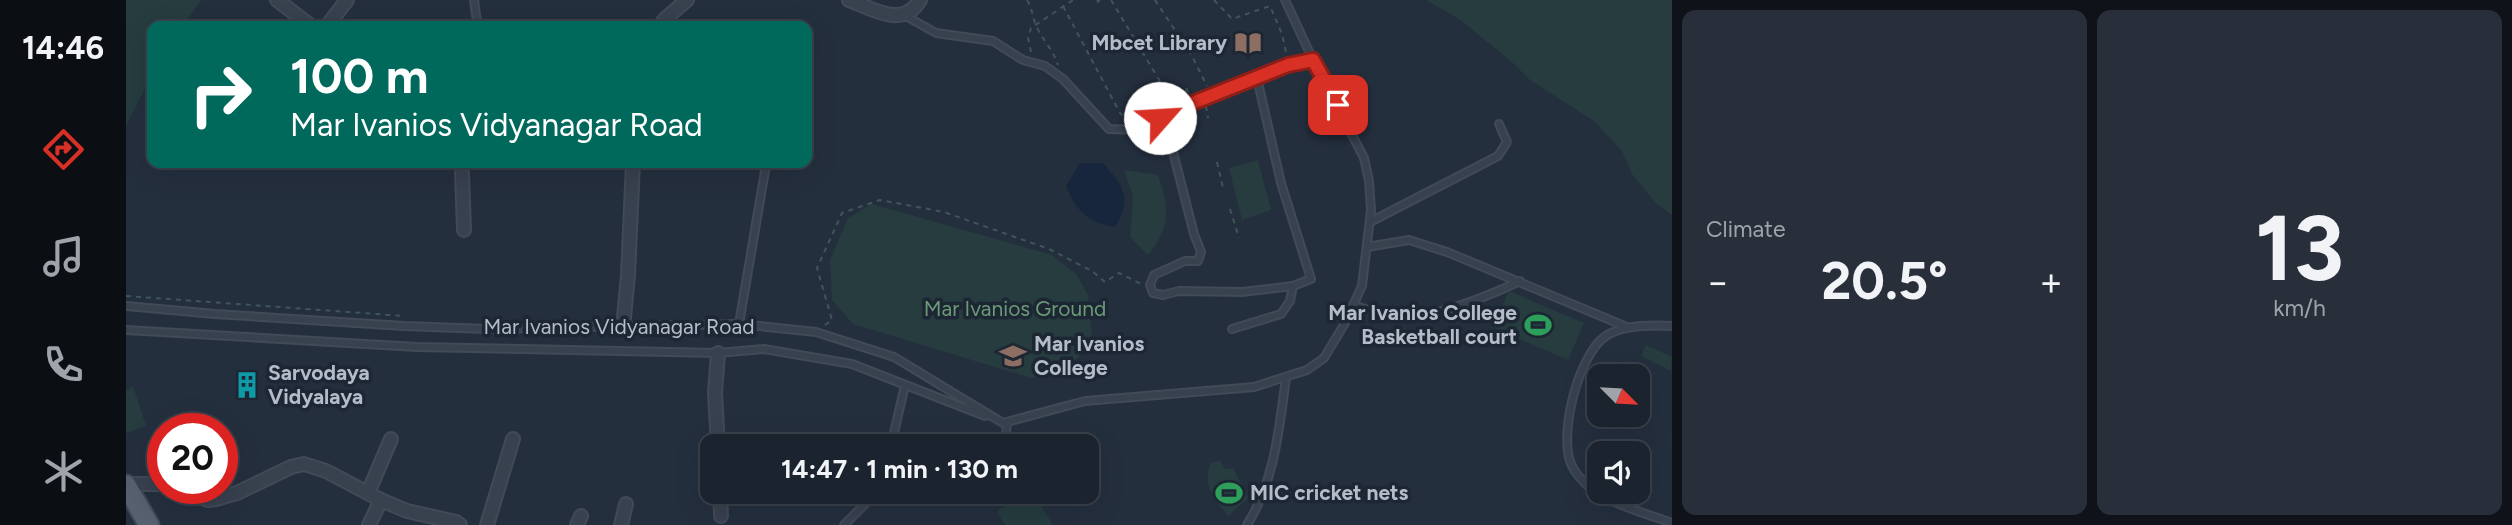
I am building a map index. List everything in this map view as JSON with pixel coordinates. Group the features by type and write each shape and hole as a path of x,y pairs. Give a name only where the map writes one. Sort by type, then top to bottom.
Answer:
{"main road":[{"path":"126,484 149,525"},
{"path":"126,511 136,525"}],"street":[{"path":"277,0 304,21"},
{"path":"331,21 347,0"},
{"path":"664,21 687,0"},
{"path":"849,0 887,16 911,12 920,0"},
{"path":"623,328 632,168"},
{"path":"462,173 464,230"},
{"path":"717,434 715,393 719,353"},
{"path":"368,493 391,439"},
{"path":"487,525 513,439"},
{"path":"238,493 291,467 304,464 326,471 381,500 457,524"},
{"path":"126,484 147,484"},
{"path":"369,525 381,500"},
{"path":"621,525 626,504"},
{"path":"720,504 721,516"}],"lane":[{"path":"474,0 477,21"},
{"path":"1005,434 1005,422 1085,401 1254,387 1307,370 1324,358 1362,286 1370,222 1369,181 1364,158 1285,0"},
{"path":"904,15 936,33 993,41 1023,60 1045,66 1063,79 1109,129 1138,130 1191,103 1288,65 1313,60"},
{"path":"1138,130 1173,152 1201,252 1198,261 1185,261 1154,275 1150,285 1153,293 1163,295 1179,291 1242,292 1293,286 1311,279 1281,183 1258,78"},
{"path":"1370,222 1498,156 1507,142 1499,124"},
{"path":"739,324 765,168"},
{"path":"1367,247 1409,240 1520,281 1629,328"},
{"path":"1353,305 1395,317 1422,315 1486,297 1520,281"},
{"path":"1232,329 1281,314 1290,301 1293,286"},
{"name":"Mar Ivanios Vidyanagar Road","path":"126,306 404,326 487,329 739,324 816,332 894,357 1005,422"},
{"path":"1672,326 1629,328 1608,334 1597,343 1587,356 1578,378 1568,443 1571,465 1587,485 1611,500 1672,523"},
{"name":"Mar Ivanios Vidyanagar Road","path":"126,330 417,348 719,353 764,349 852,364 1005,422"},
{"path":"1247,525 1259,505 1275,460 1286,377"},
{"path":"894,434 905,385"},
{"path":"844,525 865,504"}],"path":[{"path":"1027,0 1035,24 1053,51 1063,79"},
{"path":"1035,63 1028,38 1031,28 1073,0"},
{"path":"1111,0 1169,96 1187,89 1191,103"},
{"path":"1155,0 1192,56 1211,95"},
{"path":"1214,0 1232,19 1270,6 1282,34 1288,65"},
{"path":"1063,6 1120,113 1138,130"},
{"path":"1217,162 1223,188"},
{"path":"816,332 832,320 817,268 842,214 880,200 944,212 999,230 1049,249 1092,271 1105,282 1119,273 1138,284 1150,285"},
{"path":"1230,209 1239,238"},
{"path":"126,296 415,317"}],"green space":[{"path":"126,0 201,0 186,21 147,21 147,85 126,126"},
{"path":"1426,0 1672,0 1672,215 1656,203 1632,174 1622,151 1594,121 1530,80 1459,19"},
{"path":"1258,160 1271,210 1242,220 1229,168"},
{"path":"1124,170 1158,175 1162,187 1166,217 1161,235 1148,255 1130,237 1133,196"},
{"name":"Mar Ivanios Ground","path":"872,204 1052,255 1077,275 1088,295 1092,333 1078,358 1051,373 1031,378 853,324 832,300 830,260 848,218"},
{"name":"Mar Ivanios College Basketball court","path":"1509,291 1584,323 1568,360 1493,327"},
{"path":"1646,345 1672,357 1671,371 1641,356"},
{"path":"133,386 146,426 126,433 126,391"},
{"name":"MIC cricket nets","path":"1220,461 1225,469 1233,468 1248,498 1228,516 1214,497 1208,478 1211,462"},
{"path":"1009,504 1040,504 1053,525 1005,525 997,511"}],"water":[{"path":"1080,163 1103,163 1121,186 1123,208 1115,227 1091,219 1079,209 1070,195 1066,186"}],"place":[{"name":"Mbcet Library","path":"1248,43"},
{"name":"Mar Ivanios College Basketball court","path":"1538,325"},
{"name":"Mar Ivanios College","path":"1013,356"},
{"name":"Sarvodaya Vidyalaya","path":"247,385"},
{"name":"MIC cricket nets","path":"1229,493"}],"route":[{"path":"1160,118 1288,65 1313,60 1338,105"}]}
